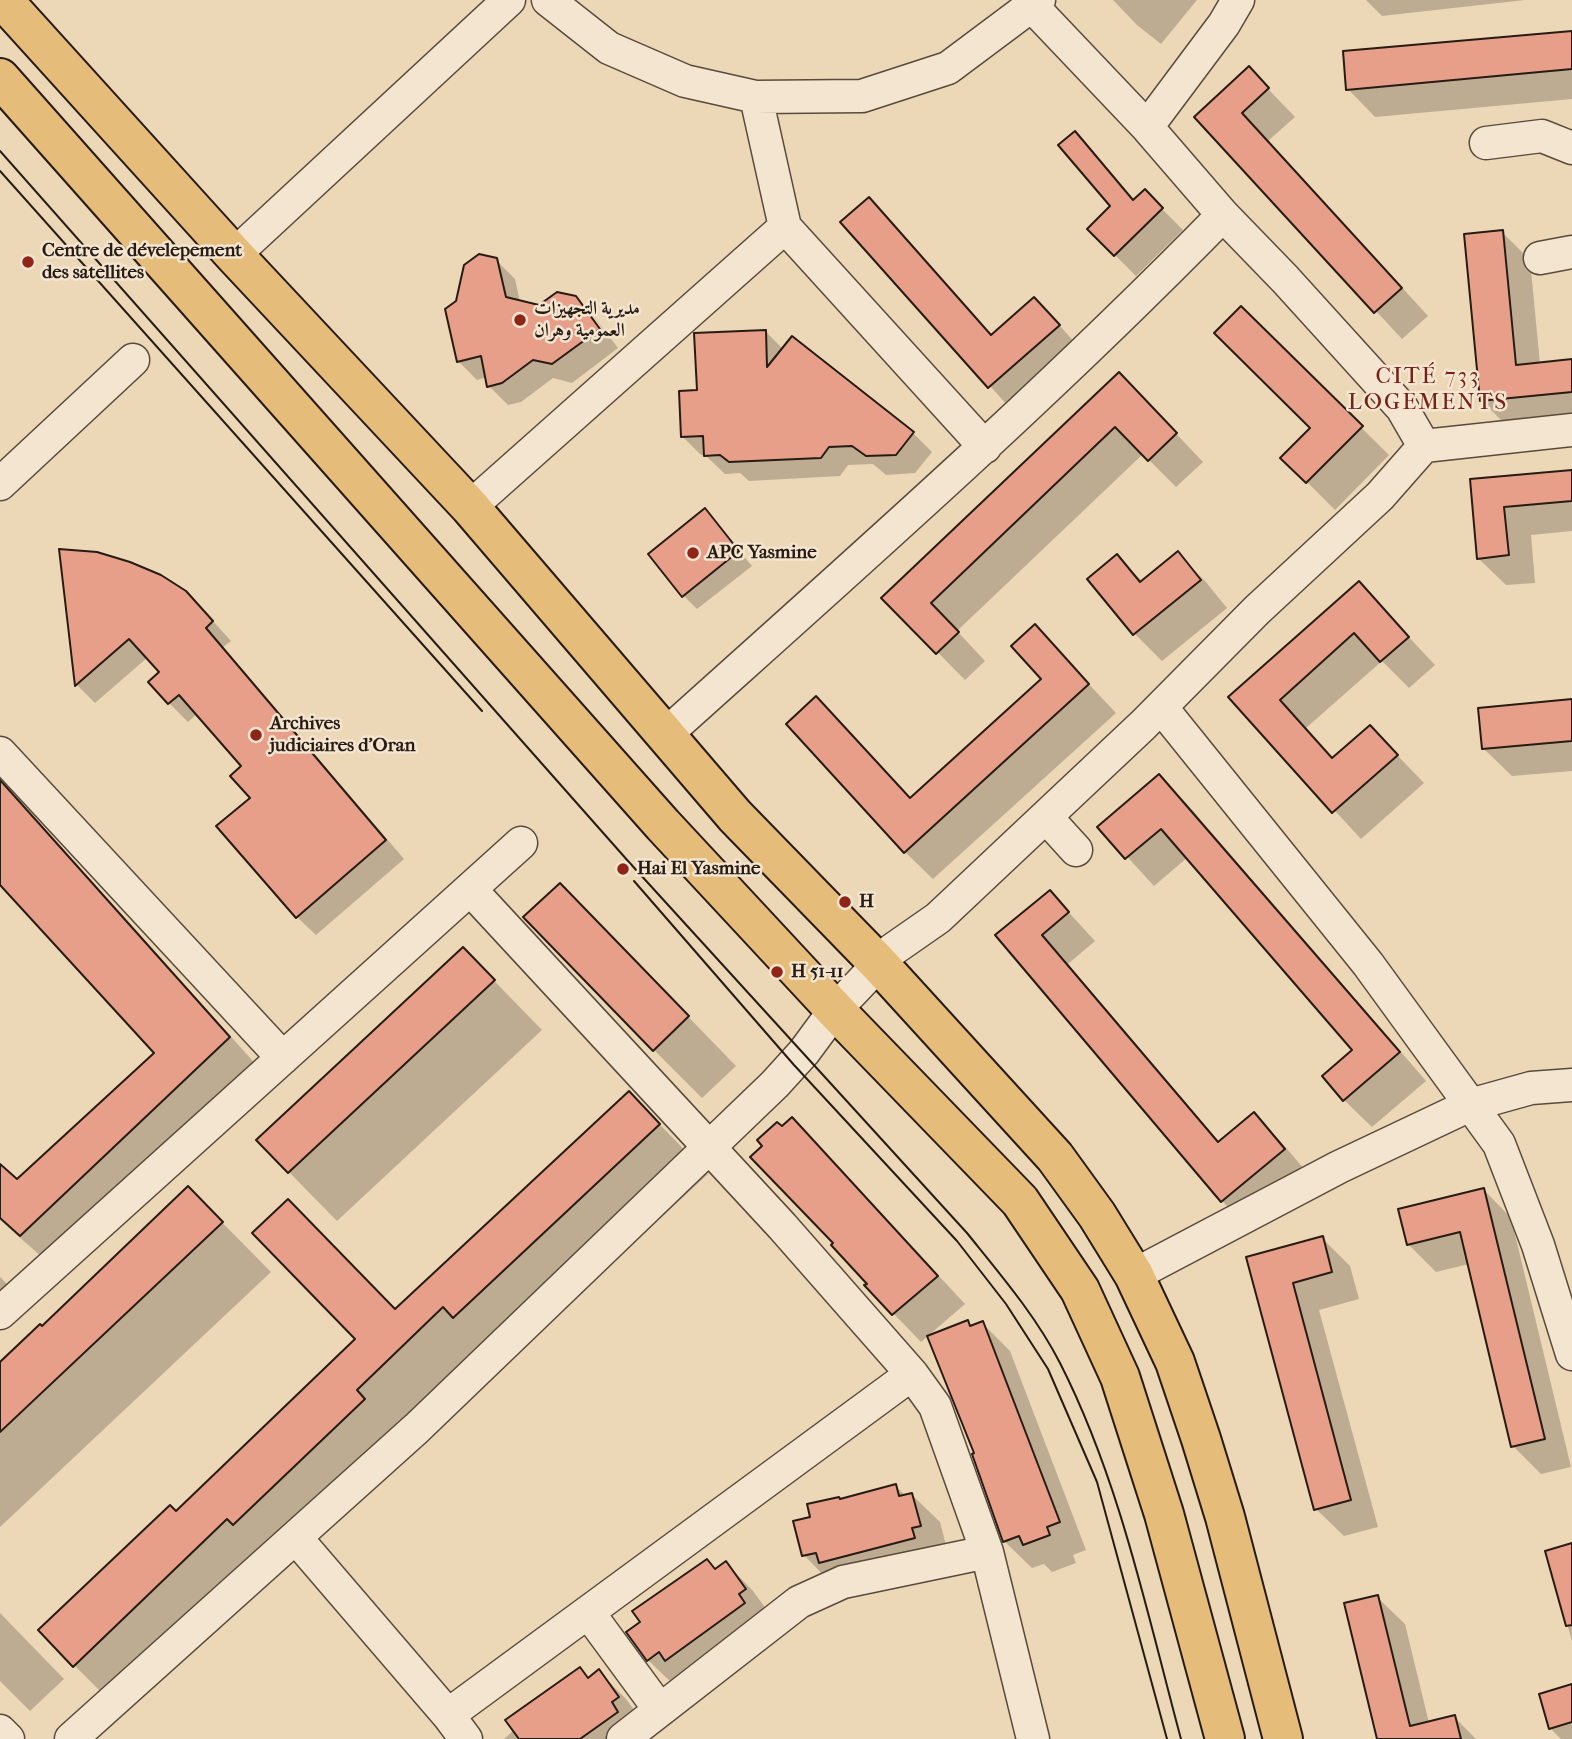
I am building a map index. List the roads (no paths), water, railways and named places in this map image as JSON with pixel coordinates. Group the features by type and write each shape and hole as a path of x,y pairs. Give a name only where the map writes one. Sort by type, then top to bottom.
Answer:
{"main road":[{"path":"3,0 234,256 470,507 735,816 879,964 1055,1157 1097,1215 1134,1275 1170,1351 1225,1517 1283,1739"},
{"path":"0,78 654,815 835,1010 1020,1201 1080,1290 1103,1337 1135,1420 1164,1514 1225,1739"}],"street":[{"path":"234,256 509,0"},
{"path":"548,0 609,48 685,81 756,97 862,96 948,68 1035,3 1223,215 1402,408 1424,446"},
{"path":"1147,127 1224,24 1238,0"},
{"path":"756,97 785,227 985,447"},
{"path":"1486,143 1542,136 1572,148"},
{"path":"665,735 985,447 1125,315 1223,215"},
{"path":"470,507 785,227"},
{"path":"1540,258 1572,252"},
{"path":"0,484 133,360"},
{"path":"71,1739 417,1428 794,1065 835,1010 892,950 938,918 1046,817 1257,610 1380,496 1424,446 1572,430"},
{"path":"1161,707 1368,964 1500,1144 1538,1245 1572,1354"},
{"path":"0,753 283,1058"},
{"path":"1046,817 1076,850"},
{"path":"0,1313 521,843"},
{"path":"470,889 782,1226 912,1374 935,1406 987,1552 1033,1739"},
{"path":"1134,1275 1339,1167 1471,1105 1531,1088 1572,1085"},
{"path":"296,1538 457,1727 587,1612 912,1374"},
{"path":"624,1739 799,1602 843,1582 987,1552"},
{"path":"587,1612 660,1710"},
{"path":"0,1731 8,1739"}],"tram line":[{"path":"0,151 628,861 967,1233 1017,1296 1060,1363 1099,1454 1144,1596 1181,1739"},
{"path":"0,171 482,711"},
{"path":"634,881 794,1065 957,1241 1006,1304 1048,1369 1097,1482 1167,1739"}],"place":[{"name":"Centre de dévelepement des satellites","path":"28,262"},
{"name":"مديرية التجهيزات العمومية وهران","path":"520,320"},
{"name":"APC Yasmine","path":"693,553"},
{"name":"Archives judiciaires d'Oran","path":"256,735"},
{"name":"Hai El Yasmine","path":"623,869"},
{"name":"H","path":"845,902"},
{"name":"H 51-11","path":"777,972"}],"district":[{"name":"CITÉ 733 LOGEMENTS","path":"1428,390"}]}
